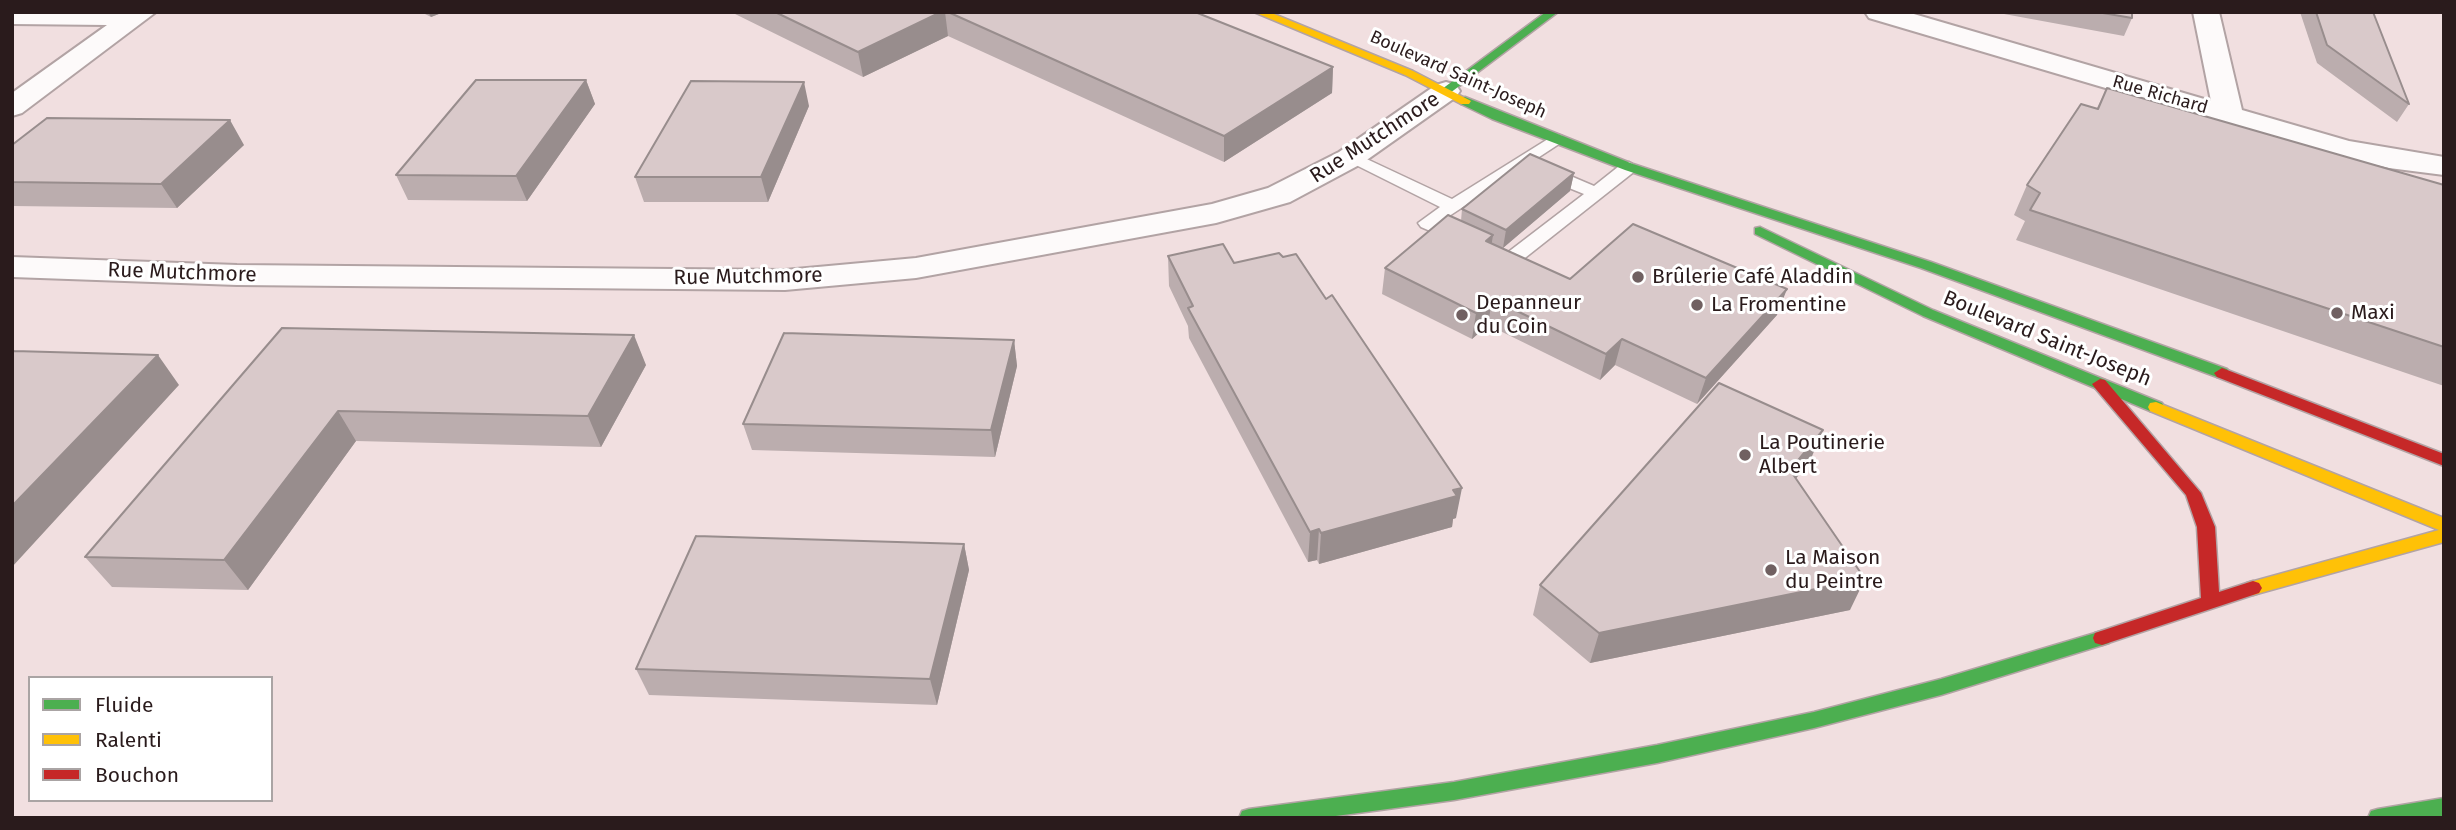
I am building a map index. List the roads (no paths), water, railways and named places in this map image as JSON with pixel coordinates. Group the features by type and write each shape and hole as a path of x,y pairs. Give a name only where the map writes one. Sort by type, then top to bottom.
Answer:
{"main road":[{"name":"Boulevard Saint-Joseph","path":"1259,12 1409,73 1496,116 1636,170 1938,270 2230,376 2444,460"},
{"path":"1446,91 1553,12"},
{"name":"Boulevard Saint-Joseph","path":"1636,170 1896,299 2444,525"},
{"path":"2100,384 2193,493 2206,527 2210,601"},
{"path":"1250,818 1454,791 1741,737 1941,687 2140,627 2210,601 2444,535"},
{"path":"2378,818 2444,807"}],"street":[{"name":"Rue Richard","path":"1878,12 2343,149 2389,159 2444,166"},
{"path":"2206,12 2229,115"},
{"path":"12,16 139,15"},
{"path":"12,107 139,15"},
{"name":"Rue Mutchmore","path":"12,267 251,275 785,279 833,276 963,260 1216,213 1279,195 1350,158 1446,91"}],"lane":[{"path":"1556,139 1427,223 1509,261 1531,236 1572,213 1597,193 1636,170"},
{"path":"1350,158 1479,212"},
{"path":"1520,161 1597,193"},
{"path":"1495,178 1512,185"},
{"path":"1554,205 1572,213"}],"place":[{"name":"Brûlerie Café Aladdin","path":"1638,277"},
{"name":"La Fromentine","path":"1697,305"},
{"name":"Maxi","path":"2337,313"},
{"name":"Depanneur du Coin","path":"1462,315"},
{"name":"La Poutinerie Albert","path":"1745,455"},
{"name":"La Maison du Peintre","path":"1771,570"}]}
